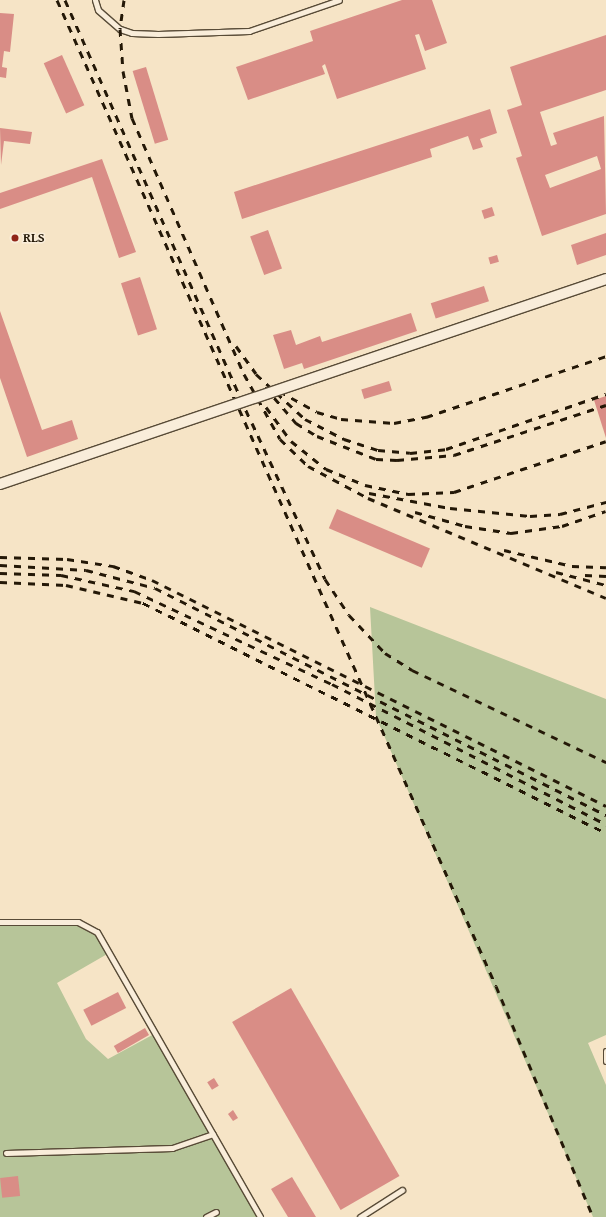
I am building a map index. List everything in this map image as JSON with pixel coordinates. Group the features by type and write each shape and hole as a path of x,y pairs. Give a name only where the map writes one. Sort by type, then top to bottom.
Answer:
{"street":[{"path":"0,484 606,279"}],"lane":[{"path":"95,0 98,10 120,29 132,33 158,34 249,31 339,0"},
{"path":"0,922 78,922 97,932 260,1217"},
{"path":"606,1051 606,1061"},
{"path":"6,1153 172,1148 213,1134"},
{"path":"360,1217 402,1190"},
{"path":"206,1217 216,1212"}],"green space":[{"path":"370,607 606,699 606,1035 588,1043 606,1085 606,1217 593,1217 376,717"},
{"path":"0,922 78,922 97,932 109,953 57,983 86,1039 108,1059 156,1033 260,1217 0,1217"}],"building":[{"path":"402,0 432,0 447,43 425,51 419,34 415,35 426,69 337,99 325,64 322,66 325,74 248,100 236,67 313,41 310,31"},
{"path":"0,13 14,14 10,52 4,51 2,67 7,68 6,78 0,77"},
{"path":"606,35 606,90 540,112 551,146 557,144 553,133 604,116 606,214 542,236 516,158 522,156 507,110 522,105 510,67","holes":["597,156 601,169 550,188 545,175"]},
{"path":"62,55 84,105 66,113 44,63"},
{"path":"146,67 168,140 155,144 133,71"},
{"path":"490,109 497,133 480,139 483,147 473,150 468,136 430,149 432,157 242,219 234,192"},
{"path":"0,128 32,132 30,144 4,141 1,165"},
{"path":"102,159 136,252 119,258 92,177 0,209 0,193"},
{"path":"492,207 495,216 484,219 482,210"},
{"path":"268,230 282,269 264,275 250,236"},
{"path":"606,233 606,255 577,265 571,245"},
{"path":"497,255 499,262 490,264 488,257"},
{"path":"140,277 157,329 138,335 121,283"},
{"path":"484,286 489,301 436,319 431,303"},
{"path":"0,311 42,430 72,420 78,439 27,457 0,378"},
{"path":"411,313 417,331 304,369 302,363 284,369 273,335 291,330 296,345 320,336 322,342"},
{"path":"389,381 392,391 364,399 361,389"},
{"path":"606,396 606,438 594,400"},
{"path":"337,509 430,548 422,568 329,528"},
{"path":"291,988 400,1176 341,1210 232,1022"},
{"path":"118,992 126,1008 91,1026 83,1010"},
{"path":"145,1028 149,1035 118,1053 114,1046"},
{"path":"214,1078 219,1086 212,1090 207,1082"},
{"path":"233,1110 238,1118 233,1121 228,1114"},
{"path":"18,1176 20,1196 2,1198 0,1178"},
{"path":"292,1177 316,1217 288,1217 271,1189"}],"railway":[{"path":"57,0 496,986 593,1217"},
{"path":"65,0 252,423 325,579 349,615 385,653 412,670 606,762"},
{"path":"124,0 120,29 123,71 132,118 244,374 280,439 308,466 368,498 606,598"},
{"path":"236,346 256,374 305,419 344,439 378,450 410,453 446,449 606,394"},
{"path":"279,391 317,412 341,419 394,423 426,417 606,356"},
{"path":"265,387 296,423 317,436 376,459 397,460 454,455 606,405"},
{"path":"266,407 291,441 326,469 365,485 408,494 454,492 606,441"},
{"path":"369,493 450,508 530,516 560,514 606,502"},
{"path":"415,512 465,526 511,533 562,526 606,511"},
{"path":"504,550 572,566 606,567"},
{"path":"0,557 67,559 113,566 152,580 606,806"},
{"path":"0,565 86,570 155,588 606,815"},
{"path":"556,572 606,585"},
{"path":"0,573 61,575 134,591 332,684 606,824"},
{"path":"585,575 606,576"},
{"path":"0,582 66,585 143,603 606,833"}],"place":[{"name":"RLS","path":"15,238"}]}
